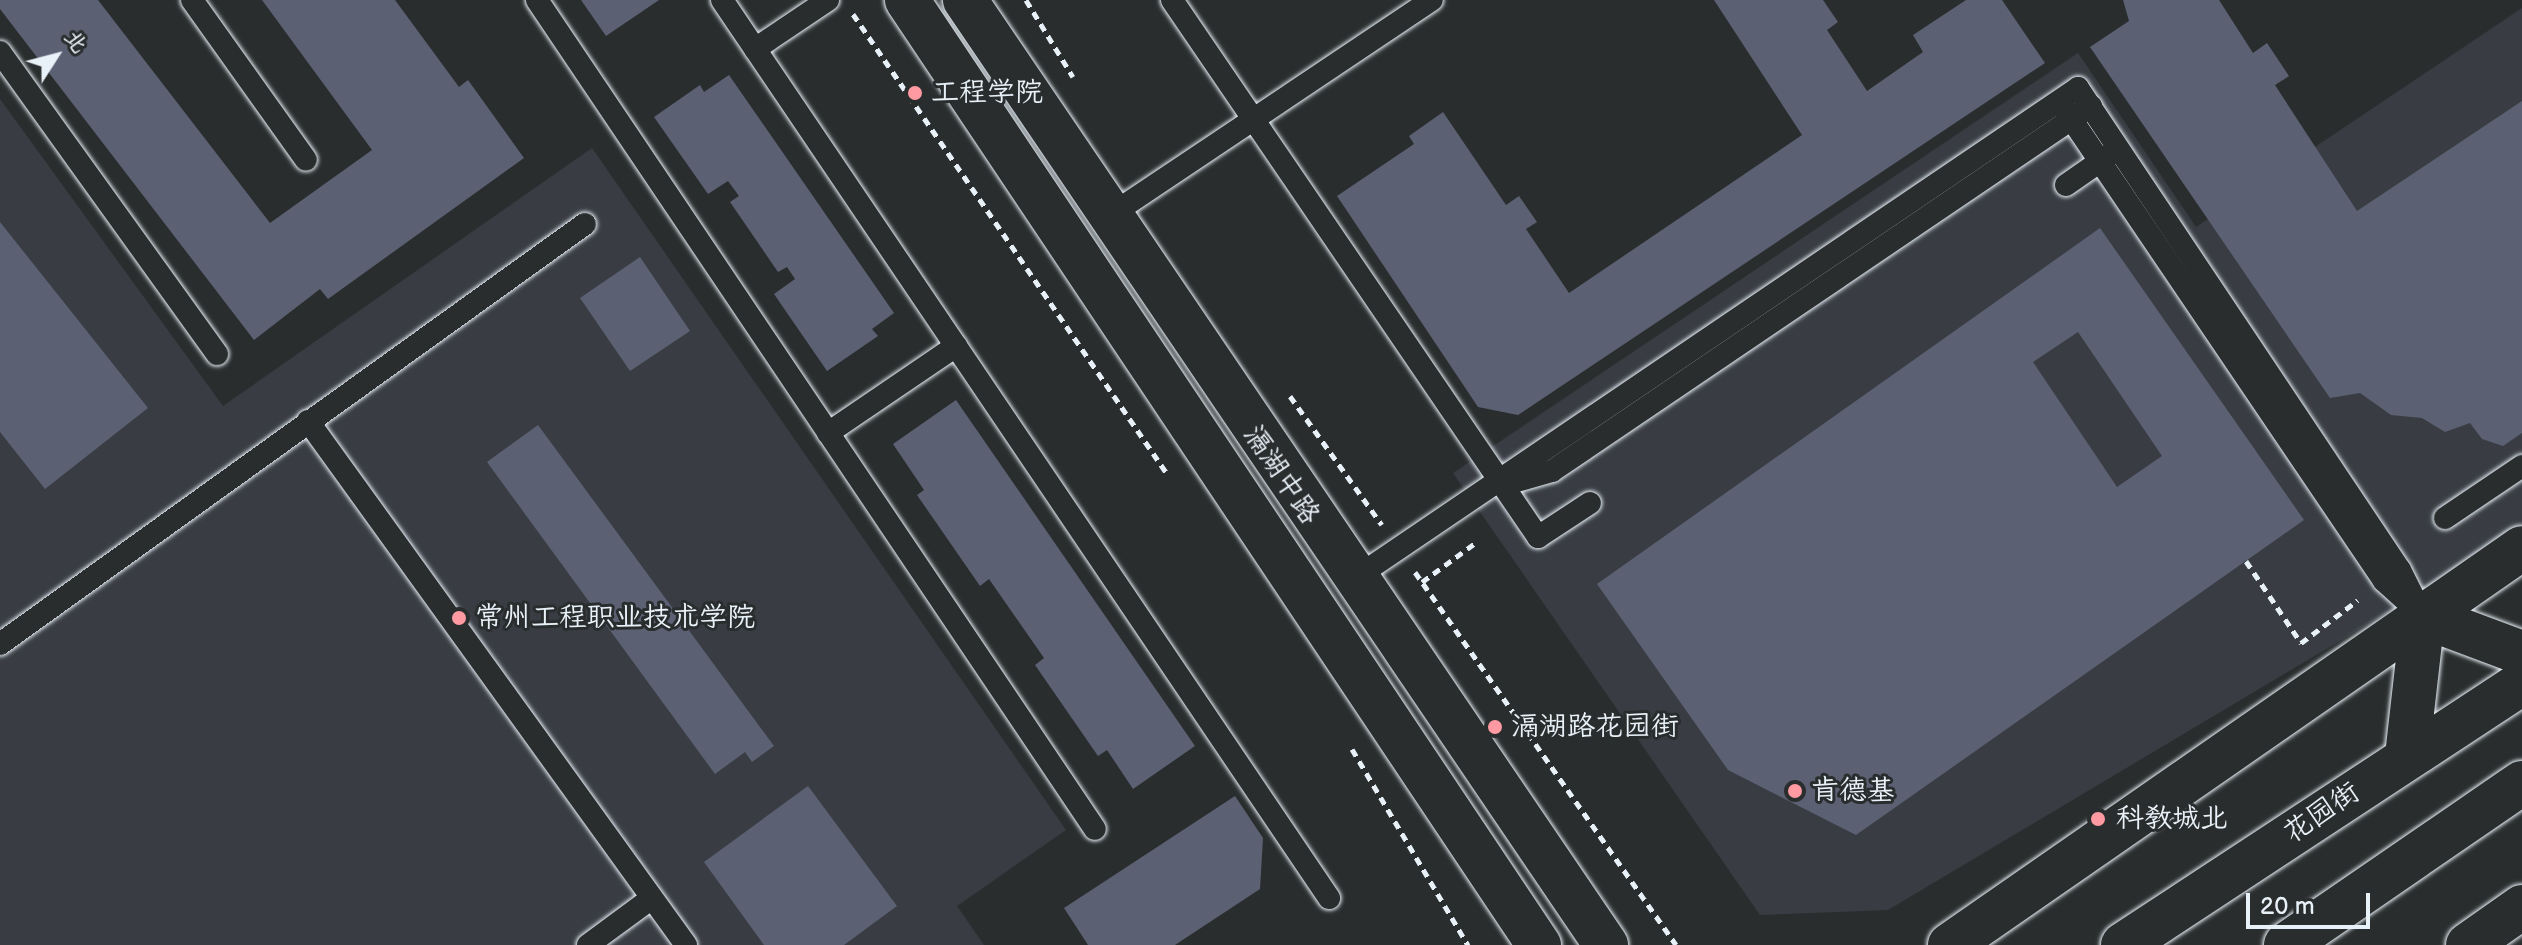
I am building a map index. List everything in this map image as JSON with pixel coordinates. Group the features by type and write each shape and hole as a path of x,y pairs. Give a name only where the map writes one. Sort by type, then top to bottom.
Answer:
{"main road":[{"name":"滆湖中路","path":"907,0 1539,945"},
{"name":"滆湖中路","path":"965,0 1106,218 1352,580 1606,945"},
{"path":"1950,945 2522,548"},
{"path":"2423,616 2522,653"},
{"path":"2407,756 2423,616"},
{"name":"花园街","path":"2123,945 2522,683"},
{"path":"2286,945 2522,783"},
{"path":"2468,945 2522,907"}],"lane":[{"path":"192,0 306,160"},
{"path":"537,0 1095,829"},
{"path":"722,0 1329,898"},
{"path":"755,49 828,0"},
{"path":"1172,0 1538,537 1590,503"},
{"path":"1106,218 1432,0"},
{"path":"0,52 217,354"},
{"path":"1501,485 1552,471 1812,296 2074,109"},
{"path":"2074,109 2120,147 2189,272"},
{"path":"2074,109 2101,161 2189,272 2423,616"},
{"path":"1352,580 1501,485 1536,450 1800,274 2074,109"},
{"path":"2066,185 2120,147"},
{"path":"0,644 585,224"},
{"path":"1800,274 1812,296"},
{"path":"828,433 956,346"},
{"path":"308,421 686,945"},
{"path":"2445,518 2522,466"},
{"path":"588,945 652,898"}],"path":[{"path":"844,0 1178,490"},
{"path":"1026,0 1081,90"},
{"path":"1282,385 1676,945"},
{"path":"1422,582 1475,543"},
{"path":"2246,561 2301,643 2363,596"},
{"path":"1346,737 1468,945"}],"shaded area":[{"path":"2522,8 2522,523 2442,580 1888,910 1760,915 1453,473 2078,53 2196,227"},
{"name":"常州工程职业技术学院","path":"0,99 223,406 592,148 1066,830 957,906 984,945 0,945"}],"building":[{"path":"0,0 98,0 270,223 372,150 262,0 395,0 459,87 468,80 524,158 328,299 320,289 254,340 0,9"},
{"path":"581,0 659,0 606,36"},
{"path":"1714,0 1823,0 1838,22 1827,30 1867,91 1923,52 1913,35 1966,0 2002,0 2045,63 1518,415 1478,407 1337,196 1414,144 1409,136 1443,112 1506,205 1519,196 1537,222 1526,229 1569,293 1802,135"},
{"path":"2123,0 2219,0 2253,53 2267,43 2289,76 2275,85 2357,211 2522,101 2522,433 2503,446 2482,439 2470,423 2445,432 2422,418 2391,415 2360,393 2330,398 2090,47 2129,21"},
{"path":"729,75 894,313 872,329 878,336 827,371 774,294 795,279 787,267 778,272 730,202 739,196 728,181 708,194 654,117 700,85 704,92"},
{"path":"0,222 148,408 45,489 0,432"},
{"path":"2100,228 2304,520 1856,835 1728,770 1597,584","holes":["2078,332 2162,456 2117,487 2033,362"]},
{"path":"640,257 690,331 630,371 580,298"},
{"path":"956,400 1195,746 1133,789 1107,750 1098,756 1035,665 1044,658 989,579 980,586 917,495 924,490 893,444"},
{"path":"538,425 774,746 752,762 745,752 715,774 487,462"},
{"path":"808,786 897,906 844,945 764,945 704,862"},
{"path":"1235,796 1263,838 1260,889 1175,945 1088,945 1064,908"}],"place":[{"name":"工程学院","path":"915,93"},
{"name":"常州工程职业技术学院","path":"459,618"},
{"name":"滆湖路花园街","path":"1495,727"},
{"name":"肯德基","path":"1795,791"},
{"name":"科教城北","path":"2098,819"}]}
